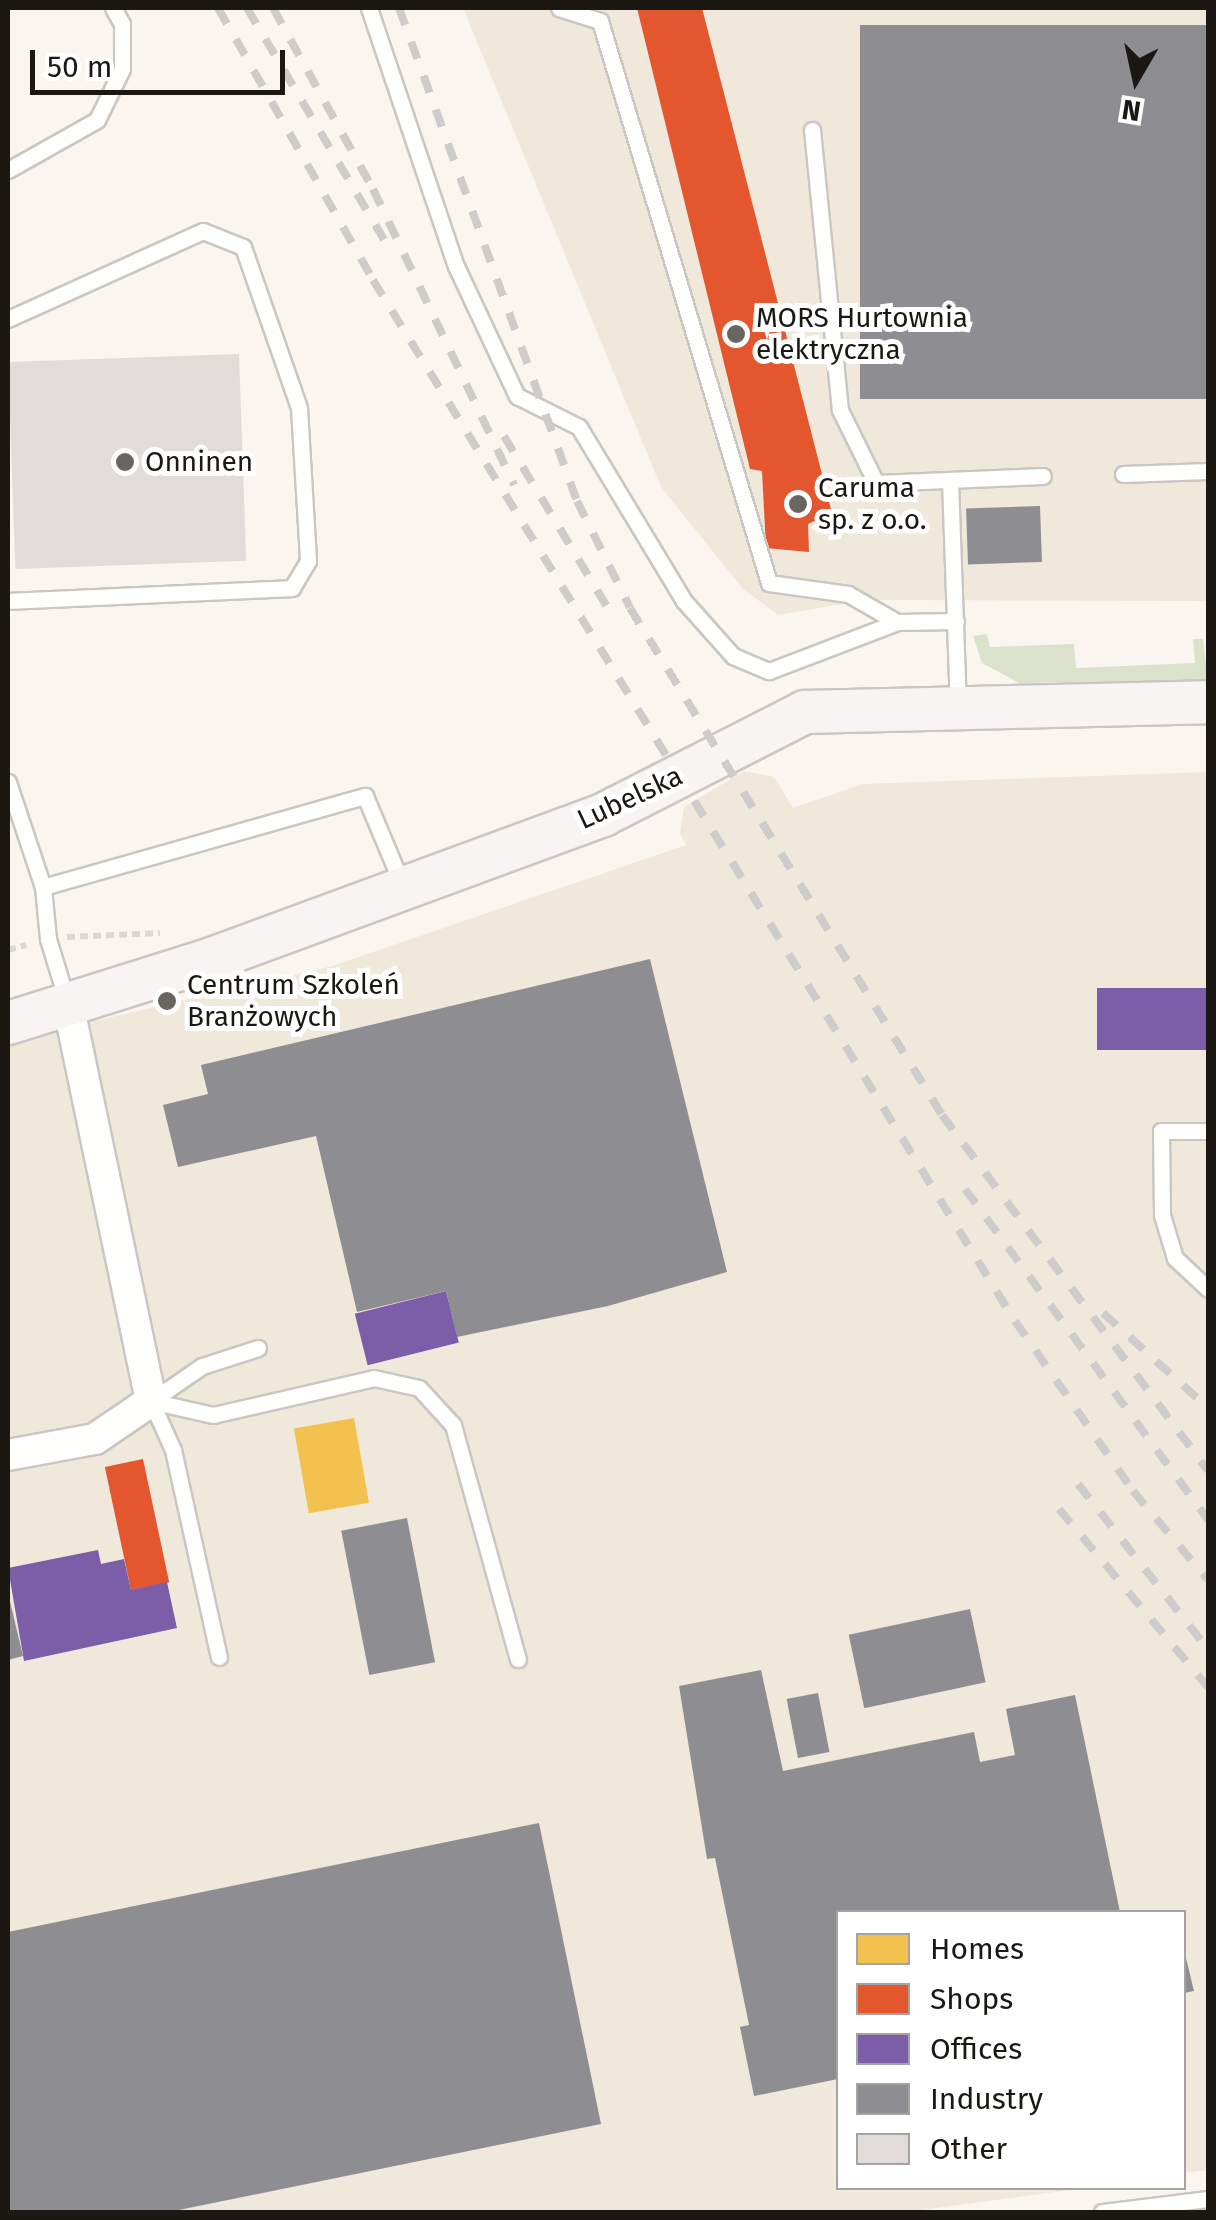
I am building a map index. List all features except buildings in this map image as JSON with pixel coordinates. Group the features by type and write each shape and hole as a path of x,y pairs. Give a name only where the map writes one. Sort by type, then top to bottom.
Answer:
{"street":[{"name":"Lubelska","path":"8,1023 405,891 648,794 756,732 805,712 958,705 1208,702"},
{"path":"8,1455 95,1439 152,1401 68,1005"}],"lane":[{"path":"8,170 97,120 122,69 122,24 113,8"},
{"path":"368,8 456,266 516,396 579,427 684,601 734,656 769,671 897,622 956,621"},
{"path":"559,8 600,21 769,583 848,594 897,622"},
{"path":"812,130 840,410 876,483 1043,476"},
{"path":"8,319 202,230 243,247 299,408 308,561 292,588 8,601"},
{"path":"1123,474 1208,471"},
{"path":"950,480 958,705"},
{"path":"8,782 42,886 48,939 68,1005"},
{"path":"42,886 365,796 405,891"},
{"path":"1208,1131 1161,1132 1162,1216 1175,1258 1208,1289"},
{"path":"152,1401 202,1366 258,1348"},
{"path":"152,1401 213,1415 374,1378 418,1388 454,1425 518,1659"},
{"path":"152,1401 172,1450 219,1656"},
{"path":"1102,2212 1208,2199"}],"path":[{"path":"8,950 48,939 173,929"}],"shaded area":[{"path":"463,8 1208,8 1208,601 866,600 778,615 743,589 661,487"},
{"path":"744,771 774,777 793,808 862,784 1208,772 1208,2170 1186,2173 1186,1910 836,1910 836,2190 1069,2190 907,2212 8,2212 8,1041 332,966 686,845 680,834 684,807"}],"green space":[{"path":"987,634 990,647 1074,644 1076,668 1195,663 1193,639 1203,639 1208,680 1019,683 982,663 973,636"}],"railway":[{"path":"218,8 373,280 1015,1321 1133,1491 1208,1580"},
{"path":"247,8 384,240"},
{"path":"273,8 373,189 514,485"},
{"path":"399,8 577,501 630,608 942,1115 1208,1470"},
{"path":"504,436 614,618"},
{"path":"965,1189 1208,1520"},
{"path":"1103,1313 1208,1408"},
{"path":"1078,1484 1208,1649"},
{"path":"1059,1509 1208,1687"}],"place":[{"name":"MORS Hurtownia elektryczna","path":"736,334"},
{"name":"Onninen","path":"125,462"},
{"name":"Caruma sp. z o.o.","path":"798,504"},
{"name":"Centrum Szkoleń Branżowych","path":"167,1001"}]}
